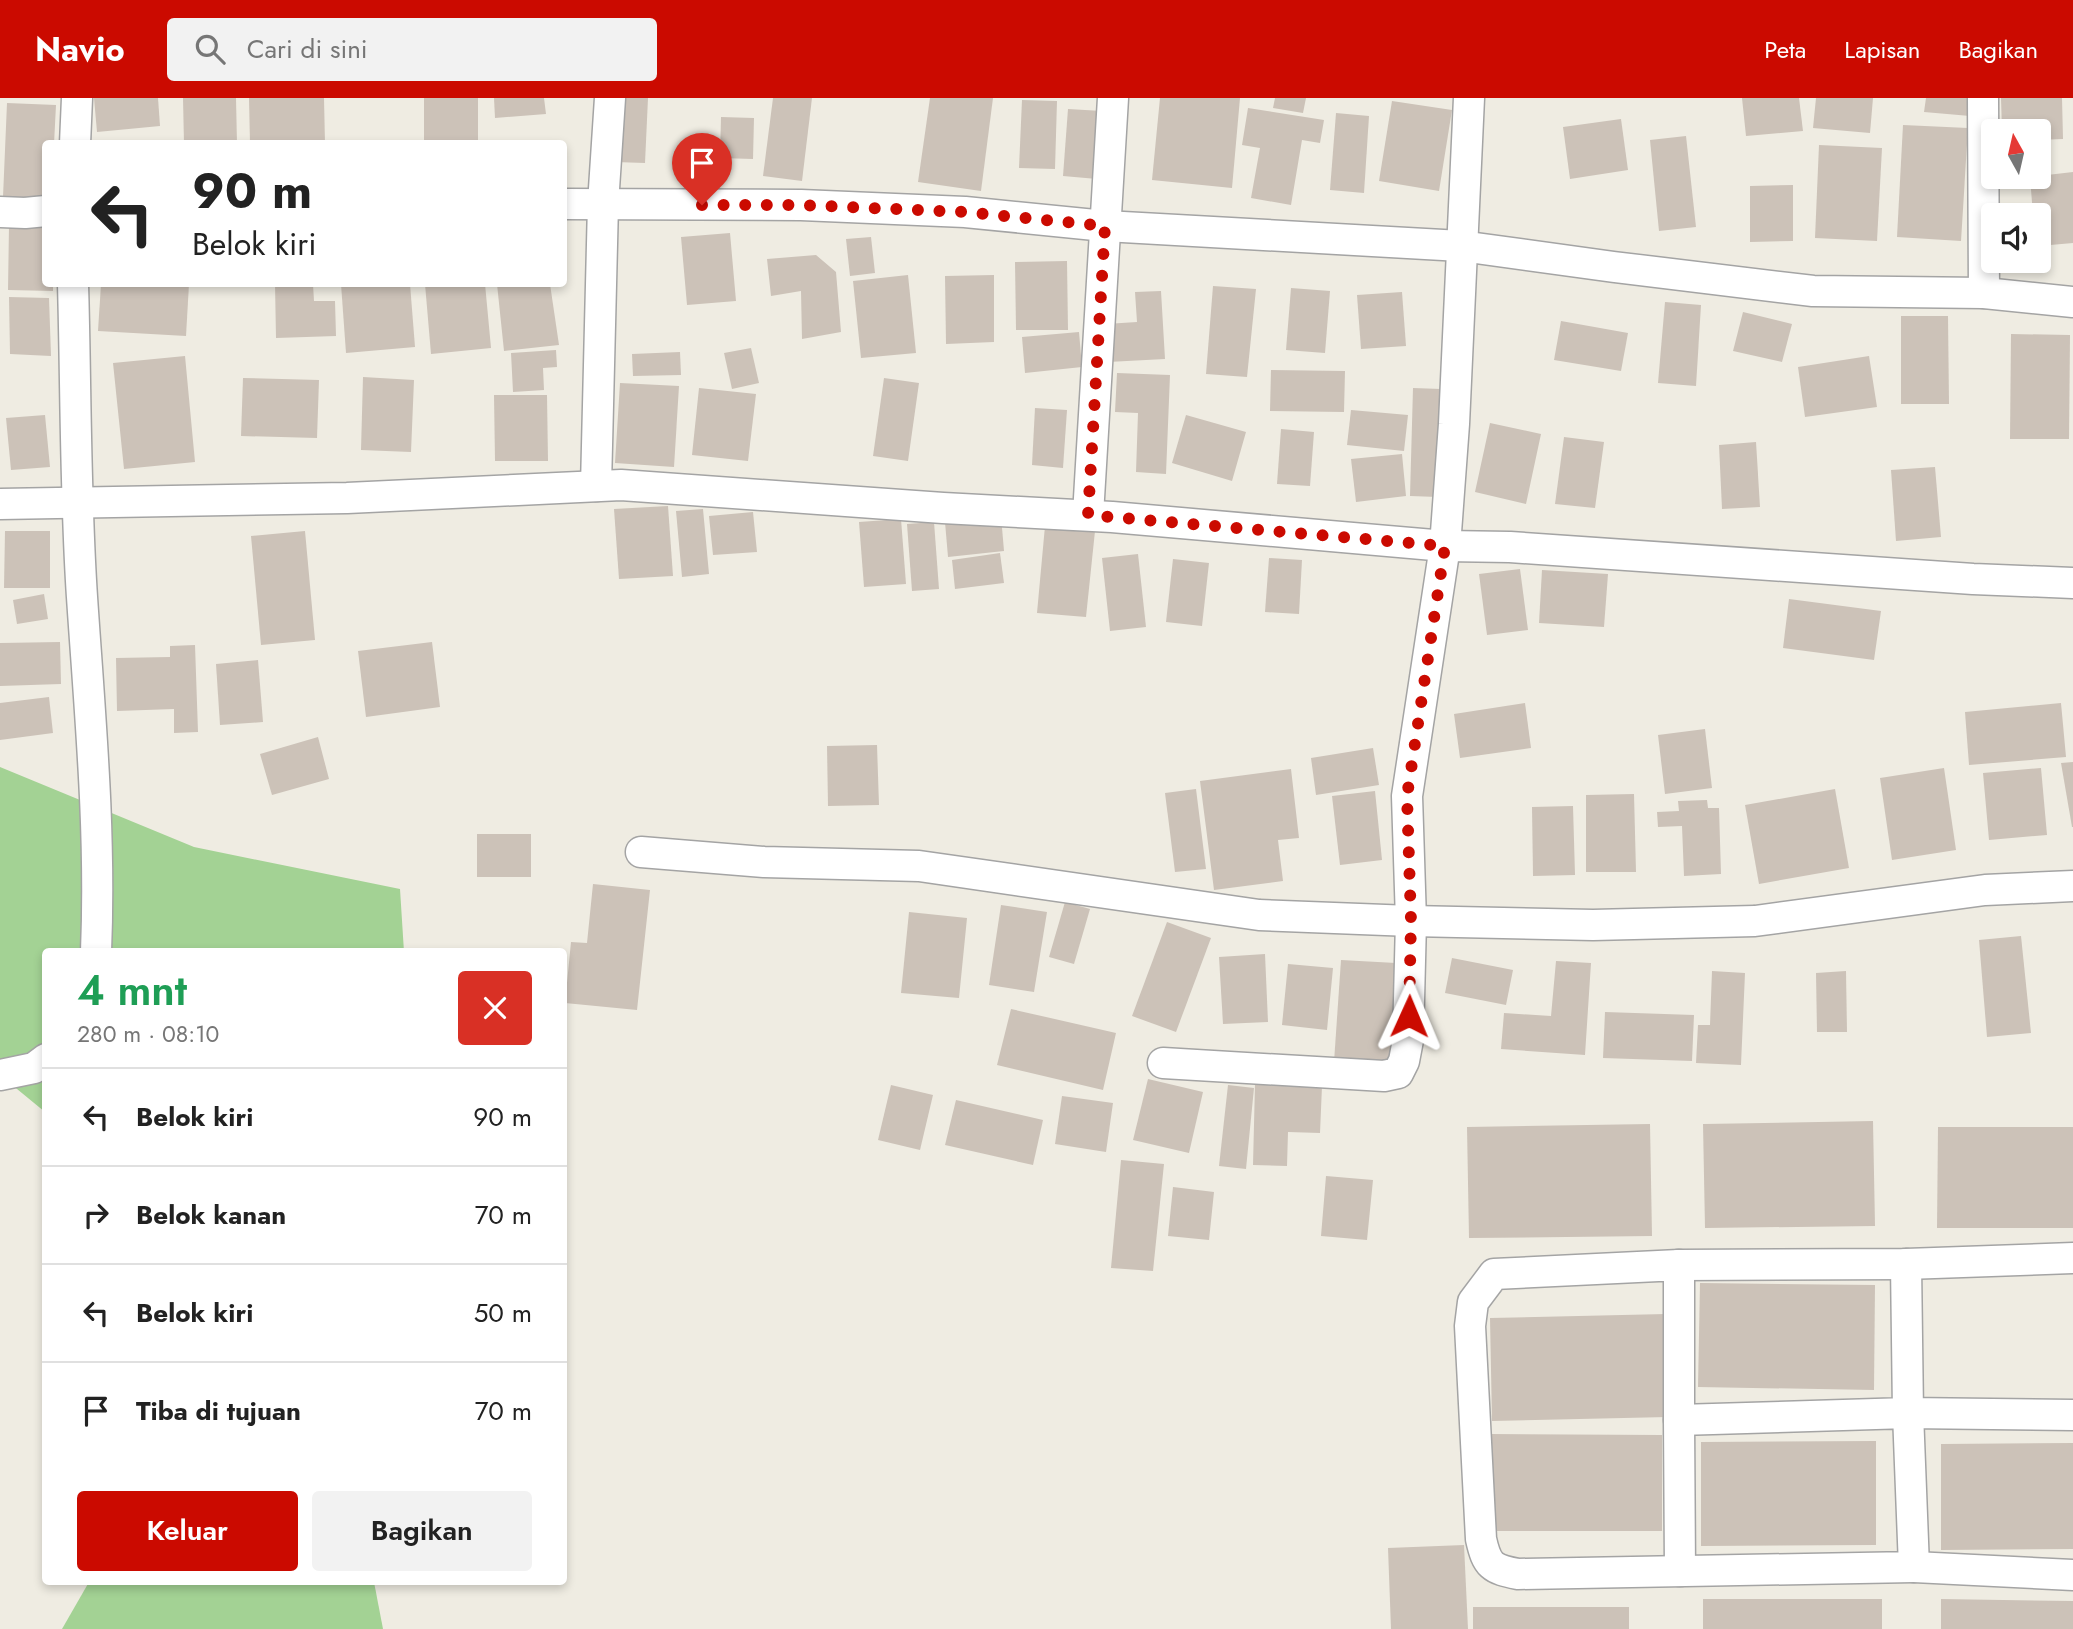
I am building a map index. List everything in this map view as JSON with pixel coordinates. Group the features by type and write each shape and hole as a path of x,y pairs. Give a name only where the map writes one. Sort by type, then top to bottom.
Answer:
{"street":[{"path":"75,140 77,98"},
{"path":"596,486 603,204 610,98"},
{"path":"1088,515 1113,98"},
{"path":"1163,1063 1384,1076 1398,1073 1404,1061 1408,1040 1411,921 1407,796 1445,546 1454,424 1469,98"},
{"path":"1983,98 1984,293"},
{"path":"567,204 801,205 965,212 1105,226 1461,246 1614,268 1813,291 1984,293 2073,302"},
{"path":"0,212 25,214 42,212"},
{"path":"74,287 82,593 98,855 96,948"},
{"path":"0,504 347,498 621,485 930,507 1088,515 1445,546 1510,547 1973,579 2073,583"},
{"path":"641,852 764,862 919,866 1259,915 1411,921 1593,925 1755,921 1986,890 2073,886"},
{"path":"0,1074 34,1068 42,1062"},
{"path":"2073,1258 1906,1264 1679,1265 1494,1274 1473,1302 1470,1326 1482,1539 1485,1559 1492,1567 1518,1574 1914,1567 2073,1575"},
{"path":"1906,1264 1914,1567"},
{"path":"1679,1265 1680,1571"},
{"path":"1679,1420 1908,1413 2073,1415"}],"green space":[{"path":"0,767 194,847 400,889 404,948 42,948 42,1110 0,1075"},
{"path":"87,1585 375,1585 383,1629 62,1629"}],"building":[{"path":"94,98 158,98 160,126 97,132"},
{"path":"183,98 236,98 237,140 184,140"},
{"path":"249,98 324,98 325,140 250,140"},
{"path":"424,98 478,98 478,140 424,140"},
{"path":"494,98 544,98 546,114 495,118"},
{"path":"618,98 648,98 645,163 615,162"},
{"path":"773,98 812,98 802,181 763,176"},
{"path":"930,98 993,98 981,191 918,182"},
{"path":"1160,98 1240,98 1232,188 1152,180"},
{"path":"1275,98 1306,98 1303,113 1273,108"},
{"path":"1742,98 1799,98 1803,131 1746,136"},
{"path":"1816,98 1873,98 1870,133 1813,128"},
{"path":"1926,98 1972,98 1970,116 1924,112"},
{"path":"2001,98 2062,98 2063,139 2051,140 2051,119 2002,119"},
{"path":"1022,100 1057,101 1055,169 1019,168"},
{"path":"1392,101 1452,110 1439,191 1379,181"},
{"path":"7,103 56,105 54,140 42,140 42,199 3,197"},
{"path":"1248,108 1324,120 1320,143 1302,140 1291,205 1251,198 1260,148 1242,145"},
{"path":"1068,109 1102,111 1097,179 1063,176"},
{"path":"1336,113 1369,116 1364,193 1330,190"},
{"path":"721,117 754,118 753,159 720,158"},
{"path":"1621,119 1628,170 1570,179 1563,127"},
{"path":"1903,125 1968,128 1961,241 1897,237"},
{"path":"1686,136 1696,227 1659,231 1650,140"},
{"path":"1819,145 1882,148 1877,241 1815,238"},
{"path":"2073,172 2073,243 2051,245 2051,203 2032,203 2031,189 2051,189 2051,175"},
{"path":"1793,185 1793,241 1750,242 1750,186"},
{"path":"9,226 42,227 42,287 53,287 53,291 8,290"},
{"path":"730,233 736,301 687,305 681,237"},
{"path":"871,237 875,273 850,276 846,239"},
{"path":"816,255 836,272 841,332 802,339 801,291 771,296 767,259"},
{"path":"1067,261 1068,330 1016,330 1015,262"},
{"path":"908,275 916,353 861,358 853,281"},
{"path":"994,275 994,342 946,344 945,276"},
{"path":"1213,286 1256,289 1247,377 1206,374"},
{"path":"101,287 189,287 186,336 98,331"},
{"path":"275,287 313,287 314,301 335,301 336,336 276,338"},
{"path":"341,287 410,287 415,347 346,353"},
{"path":"425,287 485,287 491,348 431,354"},
{"path":"497,287 550,287 559,345 504,351"},
{"path":"1291,288 1330,291 1325,353 1286,350"},
{"path":"1161,291 1165,359 1108,362 1106,324 1137,322 1135,292"},
{"path":"1402,292 1406,346 1361,349 1357,295"},
{"path":"9,297 49,298 51,356 10,354"},
{"path":"1665,302 1701,305 1696,386 1658,383"},
{"path":"1743,312 1792,324 1782,362 1733,351"},
{"path":"1901,316 1948,316 1949,404 1901,404"},
{"path":"1561,321 1628,333 1621,371 1554,360"},
{"path":"1079,332 1082,367 1025,373 1022,337"},
{"path":"2011,334 2070,335 2069,439 2010,439"},
{"path":"751,348 759,383 732,389 724,353"},
{"path":"556,350 557,367 543,368 544,390 513,392 511,353"},
{"path":"680,352 681,375 633,376 632,354"},
{"path":"185,356 195,462 124,469 113,363"},
{"path":"1869,356 1877,407 1805,417 1798,367"},
{"path":"1271,370 1345,371 1344,412 1270,411"},
{"path":"1117,373 1170,375 1166,474 1136,472 1138,413 1115,412"},
{"path":"363,377 414,380 411,452 361,450"},
{"path":"243,378 319,380 317,438 241,436"},
{"path":"884,378 919,383 908,461 873,456"},
{"path":"620,383 679,386 674,467 615,463"},
{"path":"699,388 756,394 748,461 692,455"},
{"path":"1413,388 1441,389 1438,497 1410,496"},
{"path":"494,395 547,395 548,461 495,461"},
{"path":"1035,408 1067,410 1063,468 1032,465"},
{"path":"1351,410 1408,415 1404,451 1347,445"},
{"path":"45,415 50,467 11,470 6,418"},
{"path":"1186,415 1246,432 1232,481 1172,463"},
{"path":"1490,423 1541,434 1526,504 1475,492"},
{"path":"1281,429 1314,432 1310,486 1277,484"},
{"path":"1564,437 1604,442 1595,508 1555,504"},
{"path":"1756,442 1760,507 1722,509 1719,445"},
{"path":"1402,454 1406,496 1356,502 1351,459"},
{"path":"1935,467 1941,537 1896,541 1891,470"},
{"path":"668,506 673,576 619,579 614,509"},
{"path":"703,509 709,574 682,577 676,511"},
{"path":"753,512 757,552 713,555 709,516"},
{"path":"1001,516 1004,551 948,557 945,522"},
{"path":"901,519 906,584 864,587 859,522"},
{"path":"934,522 939,589 912,591 907,524"},
{"path":"1045,526 1095,531 1086,617 1037,613"},
{"path":"5,531 50,531 50,588 4,588"},
{"path":"305,531 315,640 261,645 251,536"},
{"path":"1000,553 1004,583 955,589 952,560"},
{"path":"1138,554 1146,627 1110,631 1102,558"},
{"path":"1269,558 1302,560 1299,614 1265,612"},
{"path":"1173,559 1209,563 1202,626 1166,622"},
{"path":"1520,569 1528,630 1487,635 1479,574"},
{"path":"1542,570 1608,574 1604,627 1539,623"},
{"path":"44,594 48,619 17,624 13,600"},
{"path":"1789,599 1881,611 1874,660 1783,648"},
{"path":"60,642 61,684 0,686 0,643"},
{"path":"432,642 440,707 366,717 358,651"},
{"path":"195,645 198,732 174,733 174,709 117,711 116,658 170,657 170,646"},
{"path":"258,660 263,722 220,725 216,664"},
{"path":"49,697 53,733 0,740 0,703"},
{"path":"1525,703 1531,748 1460,758 1454,714"},
{"path":"2061,703 2066,757 1969,765 1965,712"},
{"path":"1705,729 1712,788 1665,794 1658,735"},
{"path":"318,737 329,779 272,795 260,754"},
{"path":"877,745 879,805 828,806 827,746"},
{"path":"1373,748 1379,785 1316,795 1311,758"},
{"path":"2073,762 2073,827 2072,827 2061,763"},
{"path":"1944,768 1956,850 1892,860 1880,778"},
{"path":"2041,768 2047,835 1989,840 1983,773"},
{"path":"1291,769 1299,838 1278,840 1283,881 1214,890 1200,781"},
{"path":"1196,789 1206,869 1175,872 1165,793"},
{"path":"1835,789 1849,868 1759,884 1745,805"},
{"path":"1375,791 1382,860 1340,865 1332,796"},
{"path":"1634,794 1636,872 1586,872 1586,795"},
{"path":"1707,800 1708,808 1719,808 1721,874 1684,876 1682,826 1658,827 1657,812 1679,811 1678,801"},
{"path":"1573,806 1575,875 1533,876 1532,807"},
{"path":"477,834 531,834 531,877 477,877"},
{"path":"593,884 650,890 637,1010 567,1003 571,942 587,943"},
{"path":"1065,902 1090,909 1074,964 1049,957"},
{"path":"1001,905 1047,912 1034,992 989,985"},
{"path":"909,912 967,918 959,998 901,993"},
{"path":"1167,922 1211,938 1176,1032 1132,1016"},
{"path":"2021,936 2031,1033 1987,1037 1979,940"},
{"path":"1265,954 1268,1022 1223,1024 1219,957"},
{"path":"1452,958 1513,970 1506,1005 1445,993"},
{"path":"1341,960 1396,963 1390,1066 1334,1062"},
{"path":"1556,961 1591,963 1585,1055 1501,1049 1504,1013 1551,1016"},
{"path":"1288,964 1333,968 1327,1030 1282,1025"},
{"path":"1712,971 1745,973 1741,1065 1696,1063 1698,1025 1710,1025"},
{"path":"1846,971 1847,1032 1817,1032 1816,973"},
{"path":"1011,1009 1116,1033 1103,1090 997,1065"},
{"path":"1605,1012 1694,1015 1692,1061 1603,1058"},
{"path":"1148,1079 1203,1092 1189,1153 1133,1140"},
{"path":"1255,1084 1322,1086 1320,1133 1288,1132 1287,1166 1253,1165"},
{"path":"891,1085 933,1095 920,1150 878,1140"},
{"path":"1228,1085 1254,1088 1246,1169 1219,1166"},
{"path":"1062,1096 1113,1103 1106,1152 1055,1144"},
{"path":"956,1100 1043,1120 1033,1165 945,1145"},
{"path":"1873,1121 1875,1226 1705,1228 1703,1124"},
{"path":"1650,1124 1652,1236 1469,1238 1467,1127"},
{"path":"1938,1127 2073,1127 2073,1228 1937,1228"},
{"path":"1121,1160 1164,1164 1153,1271 1111,1268"},
{"path":"1326,1176 1373,1180 1367,1240 1321,1236"},
{"path":"1173,1187 1214,1192 1209,1240 1168,1236"},
{"path":"1700,1283 1875,1285 1874,1390 1698,1387"},
{"path":"1666,1314 1668,1417 1492,1421 1490,1318"},
{"path":"1490,1434 1662,1435 1662,1531 1490,1531"},
{"path":"1876,1441 1876,1545 1701,1546 1701,1442"},
{"path":"2073,1443 2073,1549 1941,1550 1941,1444"},
{"path":"1464,1545 1468,1629 1391,1629 1388,1548"},
{"path":"1703,1599 1882,1599 1882,1629 1703,1629"},
{"path":"1941,1599 2073,1601 2073,1629 1941,1629"},
{"path":"1473,1607 1629,1607 1629,1629 1473,1629"}],"route":[{"path":"702,205 801,205 965,212 1105,226 1088,515 1445,546 1407,796 1411,921 1409,1016"}]}
